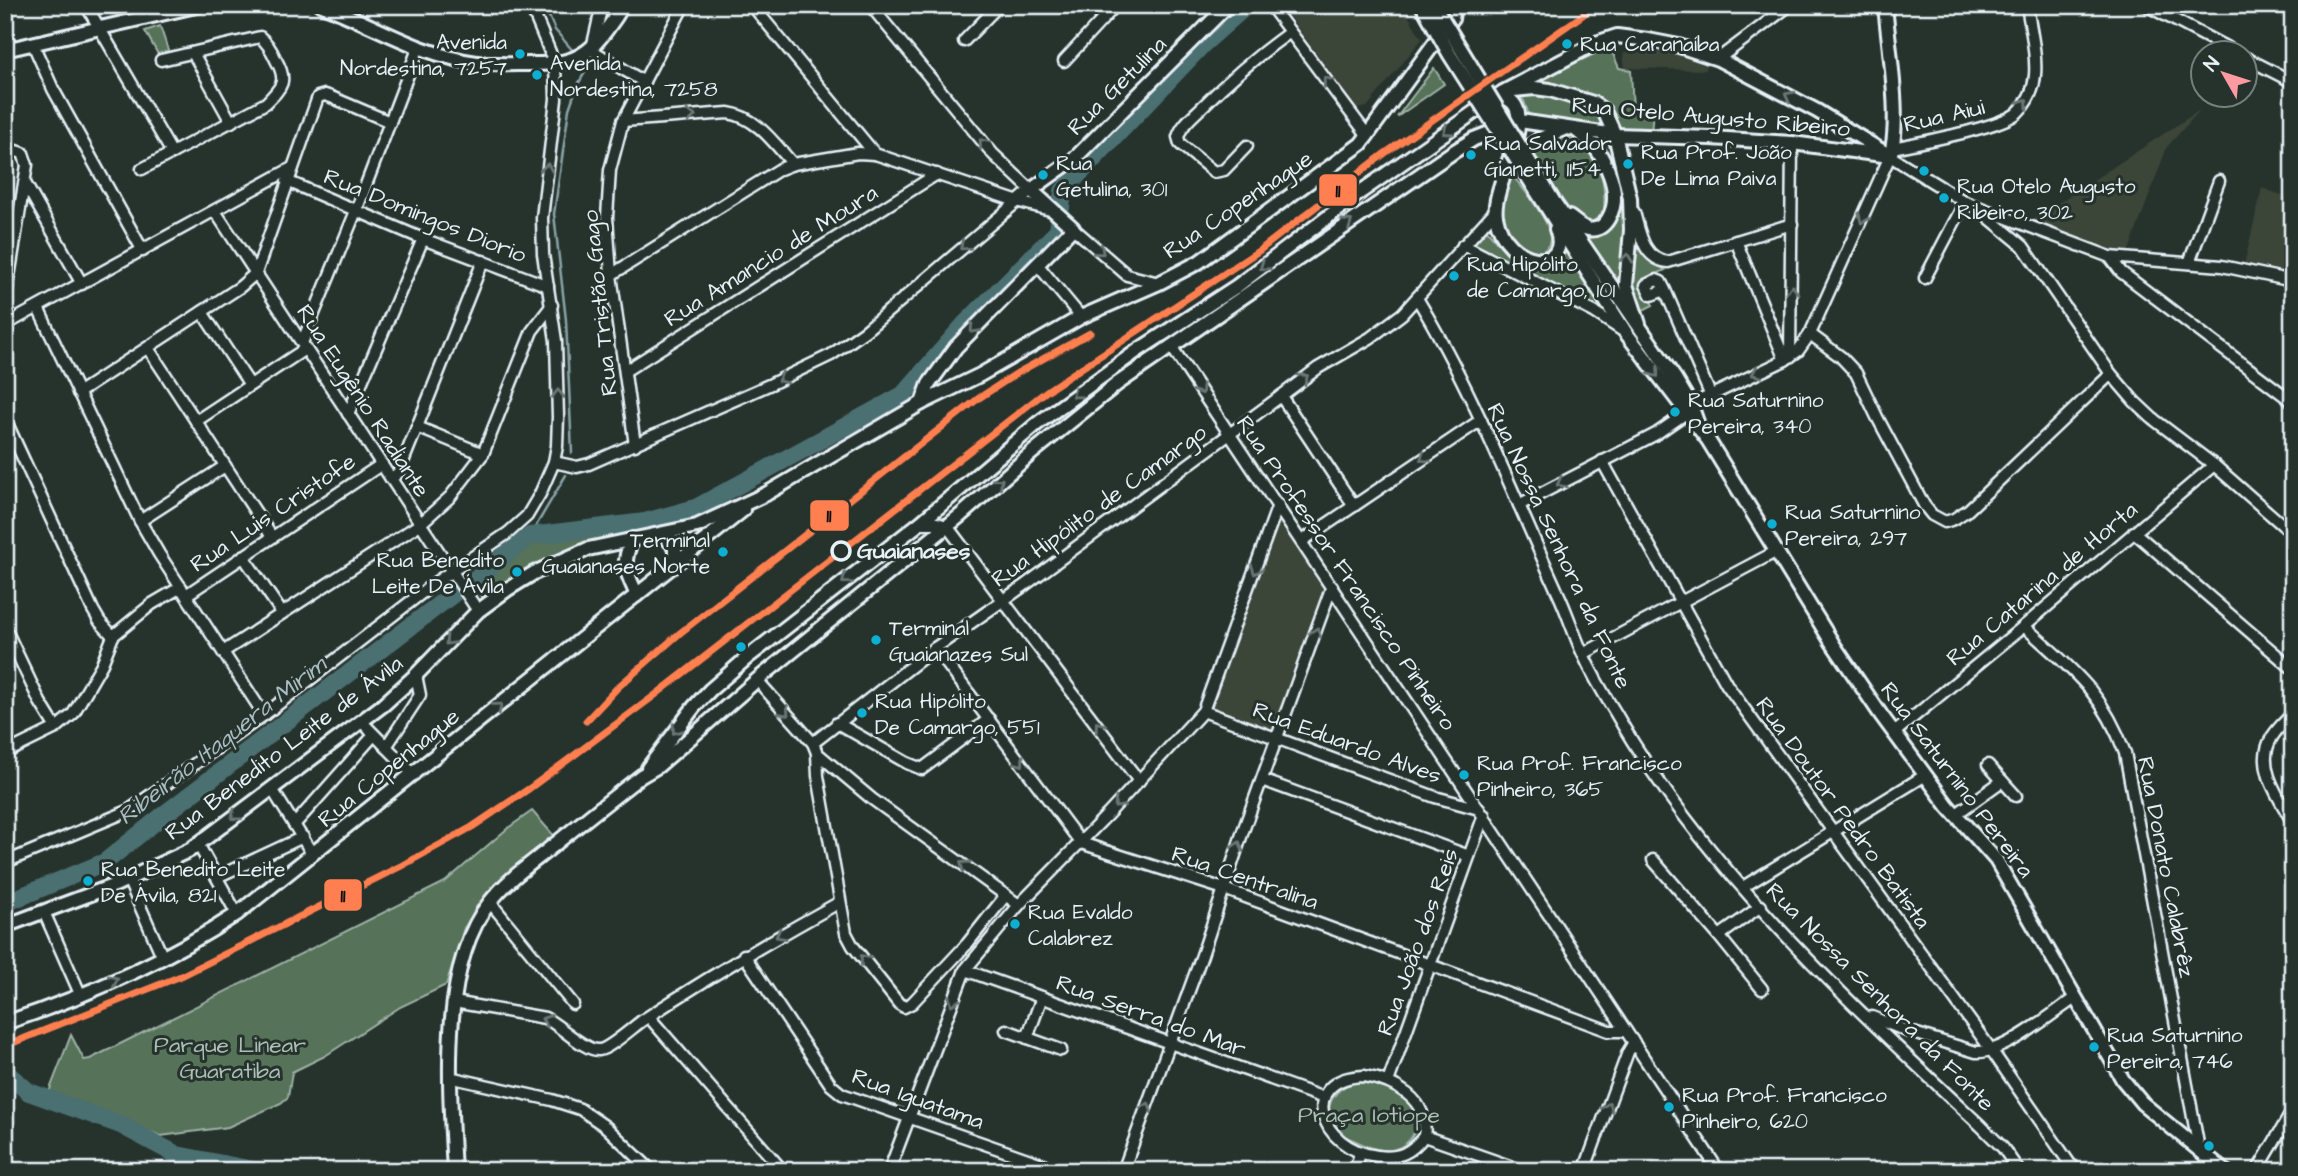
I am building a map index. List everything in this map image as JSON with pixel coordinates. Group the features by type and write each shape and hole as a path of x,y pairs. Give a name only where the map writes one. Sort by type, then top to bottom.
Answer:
{"main road":[{"path":"5,50 200,5"},
{"path":"322,5 419,46 475,63 555,64 585,51 601,28 623,5"},
{"name":"Rua Getulina","path":"1031,190 1074,159 1228,5"},
{"path":"1422,5 1450,55 1552,207 1590,230 1600,227 1608,220 1614,207 1614,192 1604,160 1597,149 1571,129 1540,139 1520,153 1506,166"},
{"path":"1434,5 1552,207 1559,243 1553,254 1540,261 1532,260 1514,249 1497,224 1495,211 1506,166 1520,121 1516,104 1500,94"},
{"name":"Rua Copenhague","path":"922,403 980,375 1081,317 1159,284 1199,262 1347,155 1368,135 1452,19 1454,5"},
{"path":"641,776 694,707 752,654 920,523 1084,387 1237,286 1383,176 1500,94 1587,48 1617,36 1679,46 1718,59 1892,152 1895,117 1885,5"},
{"path":"1500,94 1535,88 1593,103 1604,111 1615,135 1630,198 1631,230 1626,285 1639,324"},
{"path":"454,1171 449,1077 454,1002 471,936 489,902 532,862 641,776 658,766 757,680 1117,384 1453,152 1474,139 1520,121"},
{"name":"Rua Otelo Augusto Ribeiro","path":"1520,121 1615,135 1791,143 1892,152"},
{"path":"922,403 929,384 956,348 1037,264 1063,219 1031,190"},
{"name":"Rua Saturnino Pereira","path":"1552,207 1639,324 1700,429 1833,644 1924,775 1955,815 1996,860 2130,1091 2225,1171"},
{"name":"Rua Saturnino Pereira","path":"1552,207 1626,333 1688,409"},
{"name":"Rua Benedito Leite de Ávila","path":"5,926 128,880 198,844 361,721 416,674 478,611 508,589 570,556 589,549 697,526 766,494 922,403"},
{"name":"Rua Copenhague","path":"5,1023 81,996 163,958 203,937 237,914 414,775 654,580 766,494"},
{"path":"663,534 675,547 676,563"},
{"path":"633,539 626,555 628,576 638,595"},
{"path":"628,576 654,580"},
{"path":"752,654 750,669 757,680"}],"street":[{"path":"86,5 172,153"},
{"path":"5,862 128,811 264,715 527,516 558,463 558,417 556,341 542,218 556,99 555,64 535,16 526,5"},
{"path":"601,28 602,5"},
{"name":"Rua Tristão Gago","path":"635,445 611,275 607,217 610,170 623,121 684,5"},
{"path":"752,5 875,154"},
{"path":"558,463 577,466 589,464 831,355 865,331 1031,190 993,154 870,5"},
{"path":"964,41 999,5"},
{"path":"1064,61 1116,5"},
{"path":"1270,5 1368,135"},
{"path":"1718,59 1790,5"},
{"path":"2147,5 2209,38"},
{"name":"Rua Aiui","path":"1892,152 1998,123 2015,114 2027,102 2036,73 2028,6"},
{"path":"1247,146 1224,170 1214,172 1180,144 1178,137 1185,124 1229,80 1290,32"},
{"path":"142,169 265,103 279,89 284,79 268,45 260,37 161,60"},
{"path":"33,44 53,89 142,251"},
{"path":"195,421 304,346 419,46"},
{"path":"585,51 644,82"},
{"path":"193,53 231,122"},
{"path":"2260,66 2293,82"},
{"path":"78,393 240,287 256,273 316,100 321,95 390,122"},
{"path":"623,121 738,114 755,123 793,164"},
{"path":"1788,358 1792,224 1791,143"},
{"path":"5,148 23,153 27,165 5,302"},
{"path":"1519,505 1656,434 1710,394 1788,358 1810,334 1892,152"},
{"name":"Rua Otelo Augusto Ribeiro","path":"1892,152 1965,202 2110,257 2222,266 2293,281"},
{"path":"611,275 780,169 793,164 858,153 875,154 1063,219 1127,275 1159,284"},
{"path":"5,325 292,168"},
{"name":"Rua Amancio de Moura","path":"625,371 937,174"},
{"path":"1002,196 1012,188 1015,177"},
{"name":"Rua Domingos Diorio","path":"287,181 423,239 548,286"},
{"path":"2189,263 2220,181"},
{"path":"25,183 82,284"},
{"path":"1630,198 1647,250 1659,261 1668,262 1792,224"},
{"path":"1925,278 1965,202"},
{"path":"1976,207 2024,246 2110,374 2152,418 2214,465 2293,534"},
{"name":"Rua Eugênio Radiante","path":"215,211 478,611"},
{"name":"Rua Hipólito de Camargo","path":"815,748 837,723 935,648 1318,368 1370,338 1402,314 1495,211"},
{"path":"2024,246 2022,236 2028,225"},
{"path":"348,414 423,239"},
{"path":"1736,241 1788,358"},
{"name":"Rua Saturnino Pereira","path":"1463,245 1594,312 1626,333"},
{"path":"2110,257 2121,272 2293,402"},
{"path":"391,479 399,472 483,261"},
{"path":"1037,264 1081,317"},
{"path":"1122,298 1128,290 1127,275"},
{"path":"1665,290 1710,394"},
{"name":"Rua Nossa Senhora da Fonte","path":"1417,298 1481,420 1583,653 1649,770 1761,906 1866,1014 2003,1148 2019,1171"},
{"path":"223,652 420,524 450,497 483,454 532,331 552,305"},
{"path":"38,308 140,521 264,715"},
{"path":"202,312 250,385"},
{"path":"1810,334 1841,357 1856,373 1924,505 1932,515 1945,523 1968,510 2110,374"},
{"name":"Rua Professor Francisco Pinheiro","path":"1171,346 1719,1171"},
{"path":"148,348 272,537"},
{"path":"1281,396 1354,506"},
{"path":"5,419 93,610 113,636 102,664 73,714 56,728 5,753"},
{"path":"1302,541 1481,420"},
{"path":"417,427 483,454"},
{"name":"Rua Doutor Pedro Batista","path":"1602,461 1727,685 2077,1171"},
{"name":"Rua Luis Cristofe","path":"113,636 152,604 183,591 243,556 382,464"},
{"name":"Rua Catarina de Horta","path":"1894,733 2214,465"},
{"path":"140,521 225,466"},
{"path":"889,1171 965,970 1018,905 1081,843 1203,711 1279,505"},
{"path":"920,523 947,526 1139,781"},
{"path":"2134,532 2293,669"},
{"path":"1583,653 1777,551"},
{"path":"243,556 282,613"},
{"path":"1123,1171 1332,586"},
{"name":"Rua Donato Calabrêz","path":"2024,626 2092,689 2116,728 2125,753 2199,1149"},
{"path":"5,628 40,702 56,728"},
{"path":"935,648 1081,843"},
{"path":"386,747 420,695 416,674"},
{"path":"757,680 815,748 872,799 1018,905"},
{"name":"Rua Eduardo Alves","path":"1203,711 1482,812"},
{"path":"2293,713 2270,740 2265,761 2267,772 2293,823"},
{"path":"837,723 922,769 989,719"},
{"path":"361,721 414,775"},
{"path":"295,825 374,735"},
{"path":"815,748 842,920 853,946 897,1003 904,1007 912,1003 949,965 1006,895"},
{"path":"1988,765 2016,796"},
{"path":"1744,887 1924,775"},
{"path":"1262,780 1469,856"},
{"path":"1955,815 2002,781"},
{"path":"272,789 313,855"},
{"name":"Rua João dos Reis","path":"1388,1082 1469,856 1482,812"},
{"path":"217,877 303,837"},
{"name":"Rua Centralina","path":"1081,843 1224,889 1609,1031 1626,1031"},
{"path":"198,844 237,914"},
{"path":"1653,860 1762,989"},
{"path":"128,880 163,958"},
{"path":"489,902 573,1004"},
{"path":"454,1002 545,1018 596,1050 605,1048 744,955 840,902"},
{"path":"1719,936 1761,906"},
{"path":"44,912 81,996"},
{"name":"Rua Iguatama","path":"744,955 831,1085 851,1098 1062,1171"},
{"name":"Rua Serra do Mar","path":"965,970 1324,1098"},
{"path":"1027,1038 1042,997"},
{"path":"1866,1014 1907,1031 1976,1052 1992,1051 2075,998"},
{"path":"649,1017 783,1171"},
{"path":"1006,1030 1061,1049"},
{"path":"1584,1171 1633,1042"},
{"path":"1364,1076 1388,1082 1410,1095 1418,1105 1423,1117 1424,1136 1406,1154 1392,1158 1360,1153 1342,1144 1331,1133 1324,1118 1324,1098 1329,1089 1349,1078 1364,1076"},
{"path":"449,1077 580,1109 606,1128 652,1171"},
{"path":"2257,1171 2293,1110"},
{"path":"1424,1136 1524,1171"},
{"path":"1356,1171 1360,1153"}],"shaded area":[{"path":"1281,5 1402,5 1422,39 1367,107 1357,109"},
{"path":"1640,46 1707,61 1706,70 1625,68 1623,54"},
{"path":"2200,110 2167,147 2128,253 2099,247 2031,221"},
{"path":"2262,188 2293,199 2293,276 2244,265"},
{"path":"1278,521 1324,588 1273,730 1209,706"}],"green space":[{"path":"160,26 168,50 159,56 145,31"},
{"path":"1610,47 1619,68 1631,70 1633,110 1653,113 1651,132 1621,132 1609,110 1535,81"},
{"path":"1434,68 1444,84 1397,117"},
{"path":"1528,92 1583,104 1599,113 1607,129 1529,115 1518,94"},
{"path":"1567,137 1587,151 1599,168 1604,188 1604,213 1593,221 1583,223 1567,206 1530,149 1545,141"},
{"path":"1511,174 1536,205 1550,233 1548,245 1536,255 1514,239 1503,221 1503,200"},
{"path":"1624,201 1621,272 1624,295 1586,239 1611,226"},
{"path":"1485,228 1512,258 1530,268 1540,267 1551,261 1563,248 1608,315 1471,245"},
{"path":"1636,245 1651,261 1665,270 1642,281 1653,305 1641,311 1633,284"},
{"path":"637,530 637,534 484,599 471,584 536,537"},
{"name":"Parque Linear Guaratiba","path":"532,811 555,837 486,897 464,928 446,985 400,1007 325,1056 292,1072 288,1097 281,1103 228,1127 161,1136 49,1092 71,1035 84,1060 90,1059 445,882"},
{"name":"Praça Iotiope","path":"1356,1082 1385,1088 1410,1104 1416,1121 1415,1129 1407,1143 1391,1150 1378,1149 1347,1137 1336,1129 1329,1112 1331,1101 1341,1089"}],"waterway":[{"path":"544,5 555,30 574,52"},
{"name":"Ribeirão Itaquera Mirim","path":"471,582 530,536 645,522 696,508 903,395 966,323 1058,231 1063,191 1203,44 1247,5"},
{"path":"572,453 566,320 554,214 569,109 577,86 588,67"},
{"path":"530,536 566,475"},
{"name":"Ribeirão Itaquera Mirim","path":"5,903 105,862 453,594"},
{"path":"5,1072 29,1092 121,1125 177,1155 258,1171"}],"transit line":[{"name":"11","path":"5,1046 181,976 405,864 472,827 530,788 654,696 1048,390 1260,250 1384,154 1597,5"},
{"name":"11","path":"586,721 618,687 680,633 979,398 1019,372 1090,333"}],"place":[{"name":"Rua Caranaíba","path":"1567,44"},
{"name":"Avenida Nordestina, 7257","path":"520,54"},
{"name":"Avenida Nordestina, 7258","path":"537,75"},
{"name":"Rua Salvador Gianetti, 1154","path":"1471,155"},
{"name":"Rua Prof. João De Lima Paiva","path":"1628,164"},
{"name":"Rua Getulina, 301","path":"1043,175"},
{"name":"Rua Otelo Augusto Ribeiro, 302","path":"1944,198"},
{"name":"Rua Hipólito de Camargo, 101","path":"1454,276"},
{"name":"Rua Saturnino Pereira, 340","path":"1675,412"},
{"name":"Rua Saturnino Pereira, 297","path":"1772,524"},
{"name":"Guaianases","path":"841,551"},
{"name":"Terminal Guaianases Norte","path":"723,552"},
{"name":"Rua Benedito Leite De Ávila","path":"517,572"},
{"name":"Terminal Guaianazes Sul","path":"876,640"},
{"name":"Rua Hipólito De Camargo, 551","path":"862,713"},
{"name":"Rua Prof. Francisco Pinheiro, 365","path":"1464,775"},
{"name":"Rua Benedito Leite De Ávila, 821","path":"88,881"},
{"name":"Rua Evaldo Calabrez","path":"1015,924"},
{"name":"Rua Saturnino Pereira, 746","path":"2094,1047"},
{"name":"Rua Prof. Francisco Pinheiro, 620","path":"1669,1107"}]}
